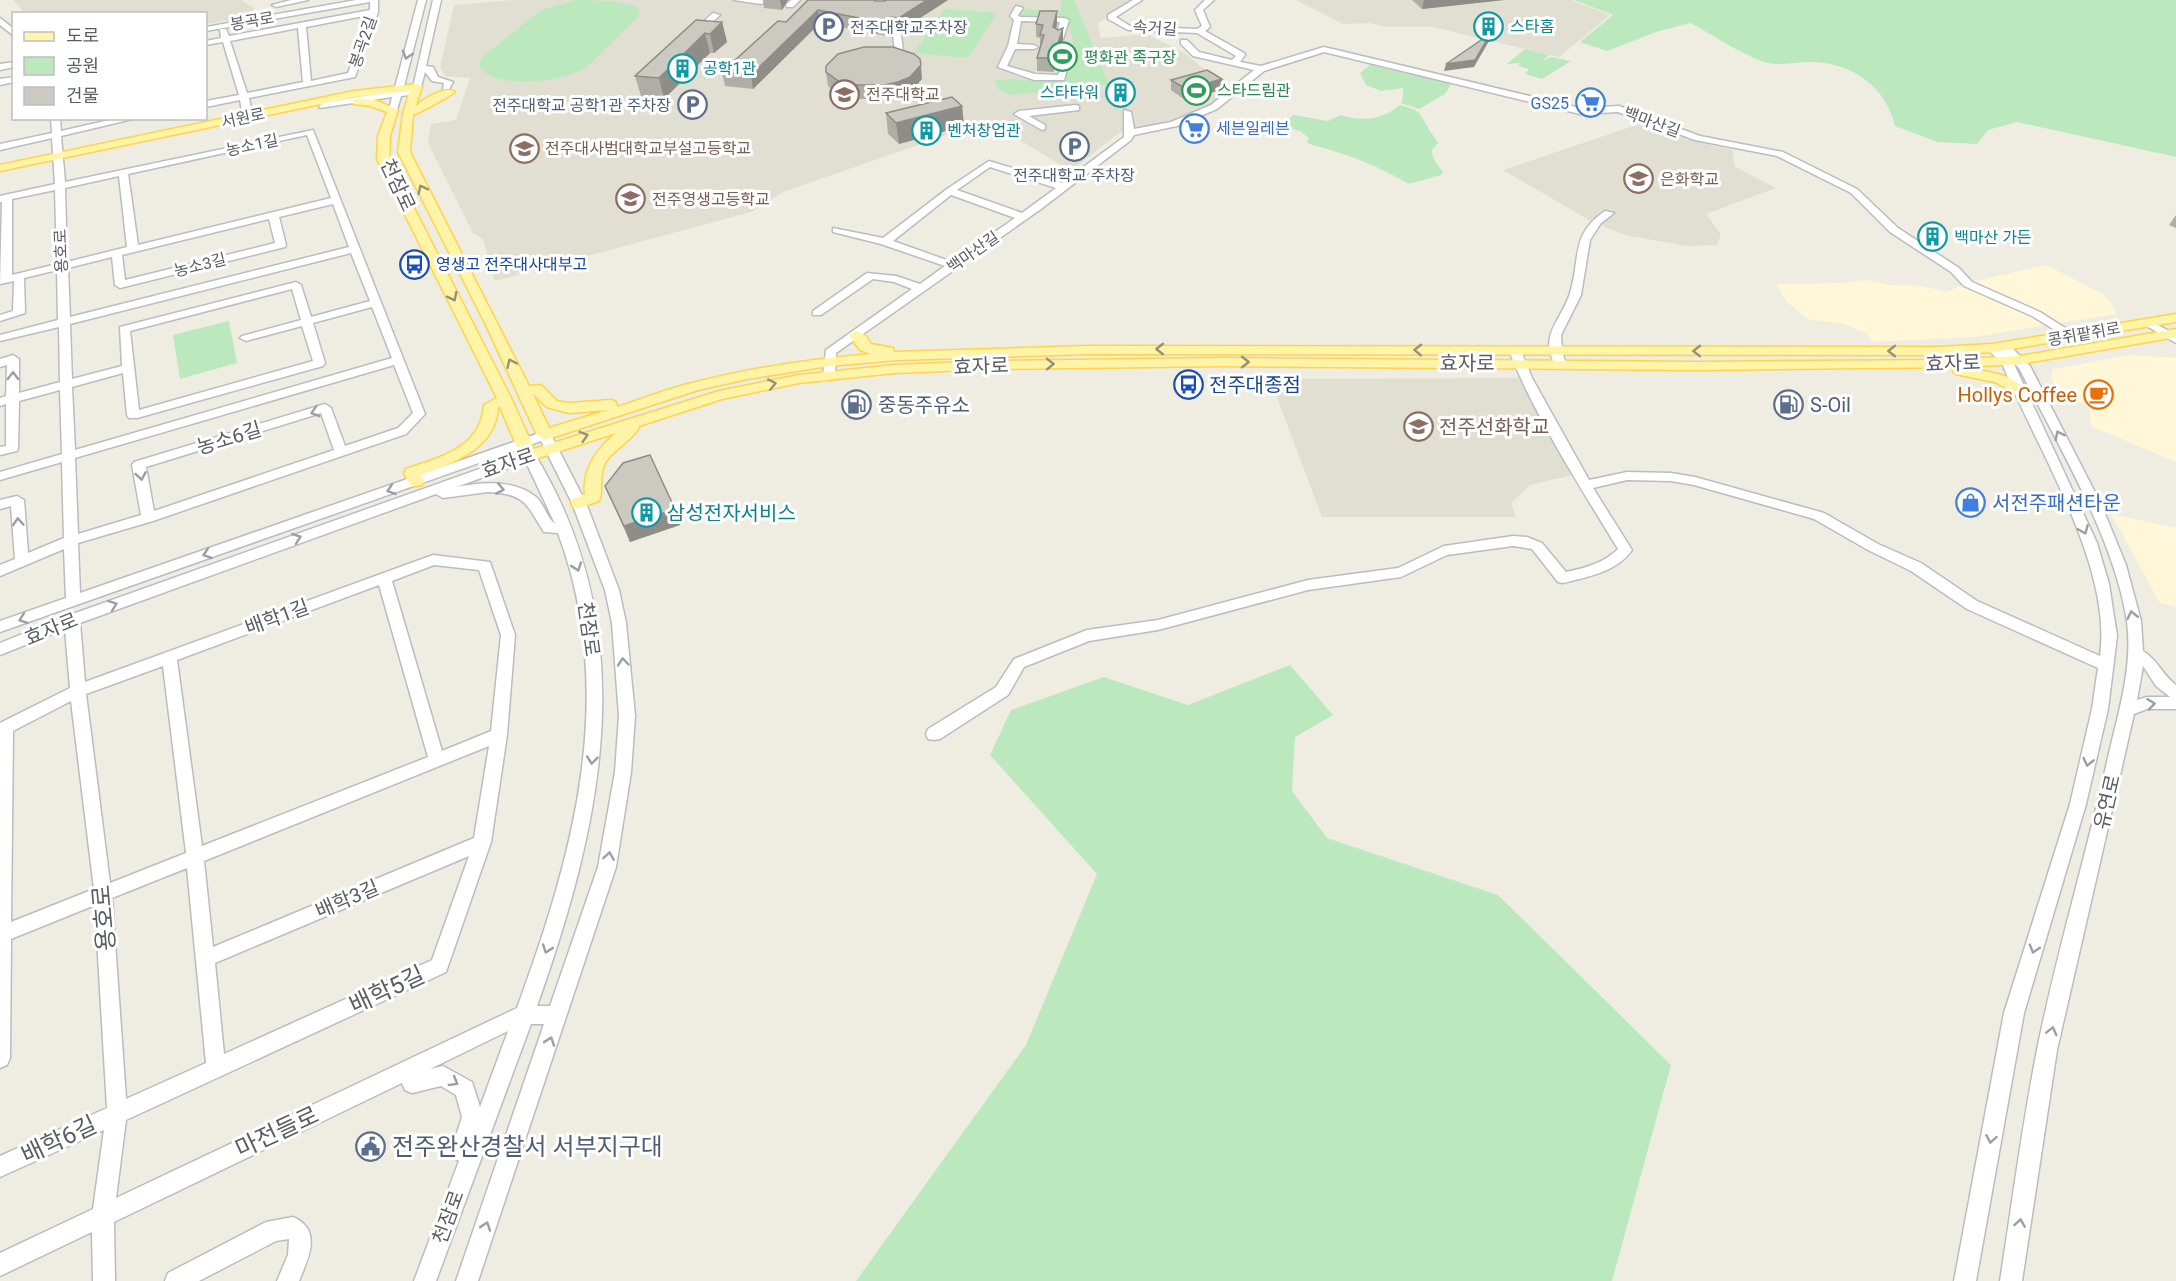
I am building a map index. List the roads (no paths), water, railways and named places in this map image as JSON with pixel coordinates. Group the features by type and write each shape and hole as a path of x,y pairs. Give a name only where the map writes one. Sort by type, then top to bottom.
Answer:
{"main road":[{"path":"408,113 418,111 421,106 448,89"},
{"name":"서원로","path":"0,175 58,159 354,94 416,90"},
{"name":"천잠로","path":"416,90 408,113 404,152 548,441"},
{"path":"323,106 368,101 382,104 393,110"},
{"name":"서원로","path":"0,168 58,159 323,106"},
{"name":"천잠로","path":"393,110 384,136 383,159 505,400 526,449"},
{"name":"콩쥐팥쥐로","path":"2007,354 2072,336 2176,318"},
{"path":"2007,354 2087,341 2091,333"},
{"path":"856,335 865,347 876,351 897,351 897,356"},
{"name":"콩쥐팥쥐로","path":"2007,354 2173,336"},
{"name":"효자로","path":"548,441 629,423 719,395 799,379 829,369 897,356 1089,350 1517,358"},
{"name":"효자로","path":"526,449 618,410 747,375 829,369 1916,351 2007,354"},
{"name":"효자로","path":"1557,357 1697,366 1941,364 2007,354"},
{"path":"1941,364 1954,370 1999,379 2018,389"},
{"path":"524,392 536,388 552,404 569,408 614,404 618,410"},
{"path":"420,487 412,473 459,454 481,437 492,414 491,405 505,400"},
{"path":"579,503 593,496 591,476 596,464 617,439 632,428 629,423"}],"street":[{"path":"268,0 276,5 281,16"},
{"path":"276,5 304,0"},
{"name":"봉곡로","path":"207,29 369,0"},
{"name":"봉곡2길","path":"207,104 352,75 374,12 374,0"},
{"name":"천잠로","path":"393,110 396,91 422,0"},
{"name":"천잠로","path":"416,90 437,0"},
{"name":"속거길","path":"1138,0 1111,17 1128,28 1198,31 1241,55 1234,63"},
{"name":"속거길","path":"1198,31 1206,27 1199,10 1210,0"},
{"path":"734,2 761,2"},
{"path":"1019,8 1014,16 1018,19 1065,20 1059,39"},
{"path":"207,43 374,12"},
{"path":"692,38 716,15"},
{"path":"1002,67 1012,46 1018,19"},
{"path":"0,20 12,32"},
{"path":"302,25 307,84"},
{"path":"222,26 248,117"},
{"path":"897,34 899,51"},
{"name":"속거길","path":"1184,42 1196,54 1261,69"},
{"path":"1012,46 1034,47"},
{"name":"백마산길","path":"829,369 830,352 1023,217 1128,138 1130,133 1174,124 1214,107 1261,69 1329,49 1580,111 1619,109 1698,138 1780,154 1854,191 1894,230 1955,270 1968,284 2036,314 2072,336"},
{"path":"1002,67 1029,68"},
{"path":"1002,67 1024,75 1061,78 1065,68"},
{"path":"422,69 430,69 435,79 449,82 448,89"},
{"path":"0,82 0,93"},
{"name":"서원로","path":"323,106 396,91"},
{"path":"1042,127 1019,114 1076,108"},
{"path":"1127,112 1130,133"},
{"name":"용호로","path":"55,120 73,601"},
{"path":"0,147 56,135 105,121"},
{"name":"농소1길","path":"3,198 310,132 336,200"},
{"path":"885,242 950,191 989,165 1063,187"},
{"path":"123,172 133,249"},
{"path":"950,191 1023,217"},
{"path":"0,318 19,313 9,278 3,198"},
{"path":"0,571 70,541 148,518 402,431 419,414 336,200"},
{"name":"농소3길","path":"9,278 336,200"},
{"path":"1557,357 1552,339 1575,295 1582,243 1596,220 1609,213"},
{"name":"농소3길","path":"117,253 120,285 281,245 273,215"},
{"path":"837,230 885,242 954,266"},
{"path":"0,338 355,249"},
{"path":"212,262 217,284 215,306"},
{"path":"817,313 871,275 896,279 922,289"},
{"path":"296,285 307,322 319,363 133,415 124,329 296,285"},
{"path":"246,338 376,303"},
{"path":"2149,322 2173,336"},
{"name":"유연로","path":"1965,1281 2014,1013 2078,804 2094,736 2110,636 2102,584 2090,543 2018,389 2007,354"},
{"name":"유연로","path":"2007,354 2088,493 2119,565 2134,621 2136,654 2119,747 2047,1050 2011,1281"},
{"path":"934,734 1002,691 1019,663 1087,636 1158,625 1308,585 1401,572 1444,551 1512,541 1527,542 1537,546 1563,578 1588,572 1618,558 1625,550 1585,485 1517,358"},
{"path":"0,363 13,359 6,400 12,448 0,451"},
{"path":"0,476 398,360"},
{"path":"6,400 128,368"},
{"path":"232,387 248,404 255,430"},
{"name":"농소6길","path":"148,518 139,465 326,408 341,453"},
{"name":"천잠로","path":"467,1281 607,867 623,772 627,716 619,623 612,590 579,503 548,441"},
{"name":"천잠로","path":"424,1281 524,1014 563,901 581,834 589,790 595,733 594,651 582,582 563,528 526,449"},
{"name":"효자로","path":"0,649 420,487 526,449"},
{"path":"1585,485 1627,476 1671,477 1695,481 1819,516 1873,548 1916,567 1972,605 2106,665"},
{"path":"420,487 431,497 462,490 502,488 532,501 549,529 563,528"},
{"name":"효자로","path":"0,627 420,487"},
{"path":"2066,489 2088,493"},
{"path":"0,505 17,500 21,562"},
{"name":"배학1길","path":"2,729 78,691 433,560 485,566 508,635 499,735"},
{"path":"384,578 437,760"},
{"name":"용호로","path":"72,620 78,691 103,894 117,1113 103,1215 104,1281"},
{"path":"2136,654 2151,663 2161,682 2176,693"},
{"path":"170,656 207,958 216,1068"},
{"path":"2127,710 2148,704 2176,703"},
{"path":"0,1058 2,729"},
{"path":"1,935 499,735"},
{"path":"482,842 499,735"},
{"path":"2094,736 2119,747"},
{"name":"배학3길","path":"207,958 482,842"},
{"name":"배학5길","path":"117,1113 439,966 482,842"},
{"name":"마전들로","path":"0,1265 524,1014 558,1016"},
{"path":"410,1069 412,1083 443,1076 465,1089 472,1117 461,1151 472,1152"},
{"name":"배학6길","path":"0,1167 117,1113"},
{"path":"176,1281 274,1230 293,1228 302,1237 299,1255 288,1281"}],"place":[{"name":"스타홈","path":"1489,26"},
{"name":"전주대학교주차장","path":"829,27"},
{"name":"평화관 족구장","path":"1063,57"},
{"name":"공학1관","path":"682,68"},
{"name":"스타드림관","path":"1196,90"},
{"name":"스타타워","path":"1120,92"},
{"name":"전주대학교","path":"845,94"},
{"name":"GS25","path":"1590,103"},
{"name":"전주대학교 공학1관 주차장","path":"692,105"},
{"name":"세븐일레븐","path":"1195,128"},
{"name":"벤처창업관","path":"926,130"},
{"name":"전주대학교 주차장","path":"1074,147"},
{"name":"전주대사범대학교부설고등학교","path":"524,148"},
{"name":"은화학교","path":"1639,179"},
{"name":"전주영생고등학교","path":"631,199"},
{"name":"백마산 가든","path":"1933,237"},
{"name":"영생고 전주대사대부고","path":"415,264"},
{"name":"전주대종점","path":"1188,385"},
{"name":"Hollys Coffee","path":"2098,395"},
{"name":"중동주유소","path":"857,405"},
{"name":"S-Oil","path":"1789,405"},
{"name":"전주선화학교","path":"1418,427"},
{"name":"서전주패션타운","path":"1971,503"},
{"name":"삼성전자서비스","path":"646,513"},
{"name":"전주완산경찰서 서부지구대","path":"371,1147"}]}
